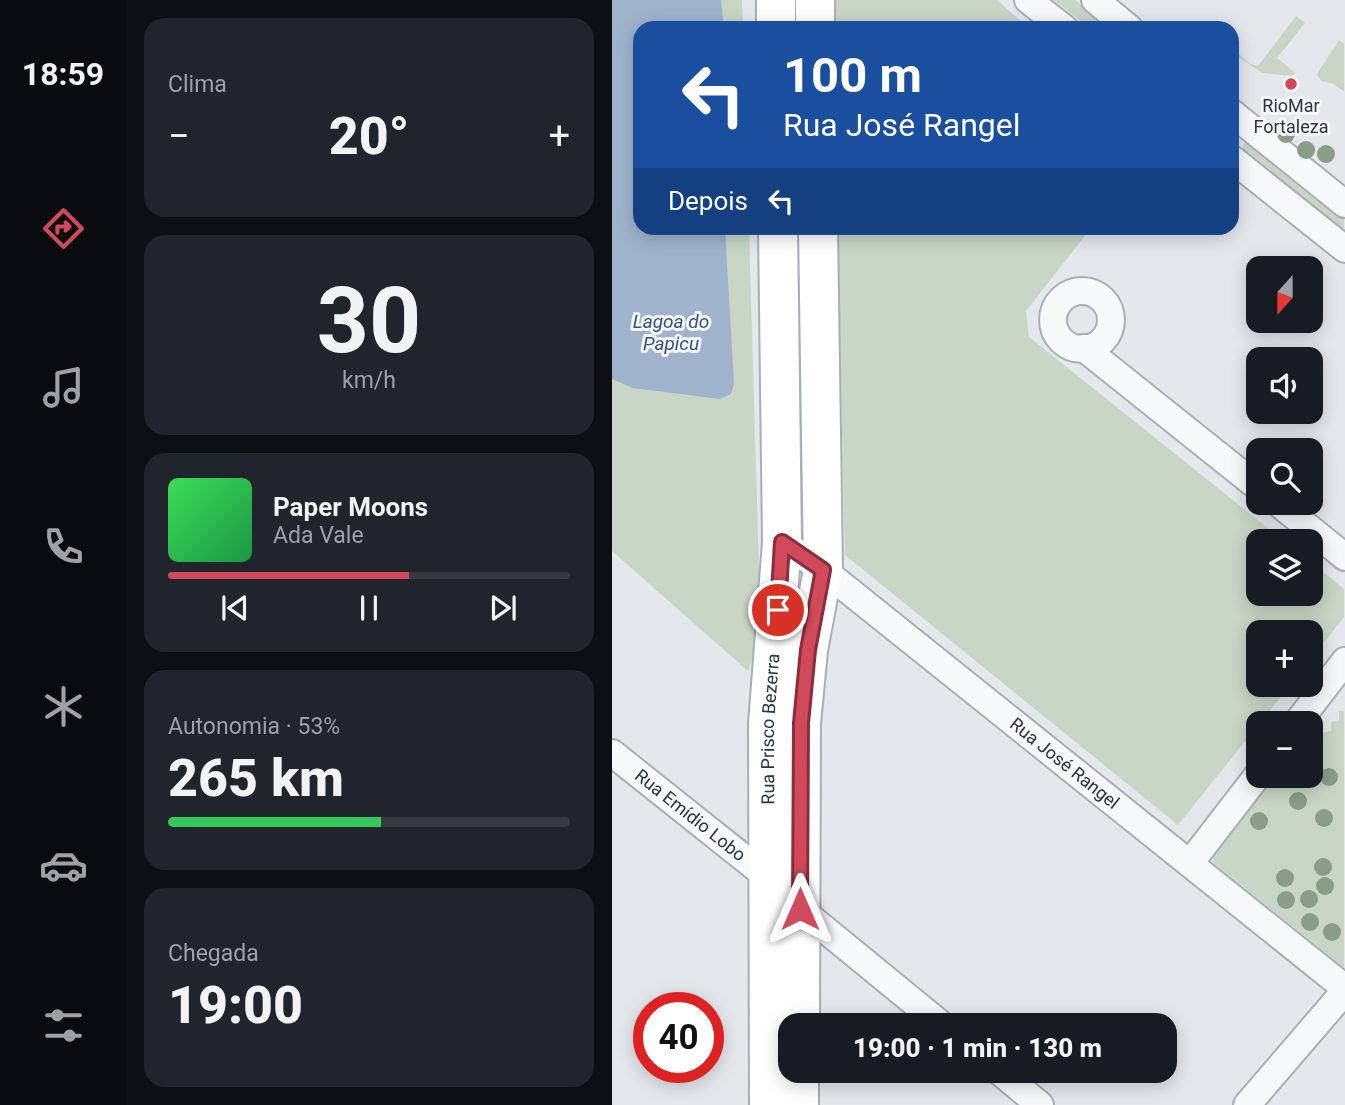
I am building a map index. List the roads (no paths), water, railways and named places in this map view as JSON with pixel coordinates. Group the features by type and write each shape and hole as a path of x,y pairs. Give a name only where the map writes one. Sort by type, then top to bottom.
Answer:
{"street":[{"path":"776,0 776,21"},
{"path":"815,0 815,21"},
{"path":"1028,0 1055,21"},
{"path":"1095,0 1120,21"},
{"path":"1239,119 1345,204"},
{"path":"1239,165 1345,249"},
{"name":"Rua Prisco Bezerra","path":"778,235 782,542 768,724 770,878 787,1093"},
{"name":"Rua Prisco Bezerra","path":"799,1013 801,723 808,650 823,570 818,235"},
{"path":"1084,348 1246,477"},
{"path":"1293,515 1345,556"},
{"name":"Rua José Rangel","path":"782,542 823,570 1345,989"},
{"path":"1306,711 1345,661"},
{"name":"Rua Emídio Lobo","path":"612,753 770,878"},
{"path":"1190,863 1248,788"},
{"path":"800,909 927,1013"},
{"path":"1247,1105 1345,989"},
{"path":"1013,1083 1040,1105"}],"water":[{"name":"Lagoa do Papicu","path":"612,0 721,0 723,21 633,21 633,235 725,235 734,384 731,394 720,399 633,388 612,379"}],"place":[{"name":"RioMar Fortaleza","path":"1291,84"}]}
